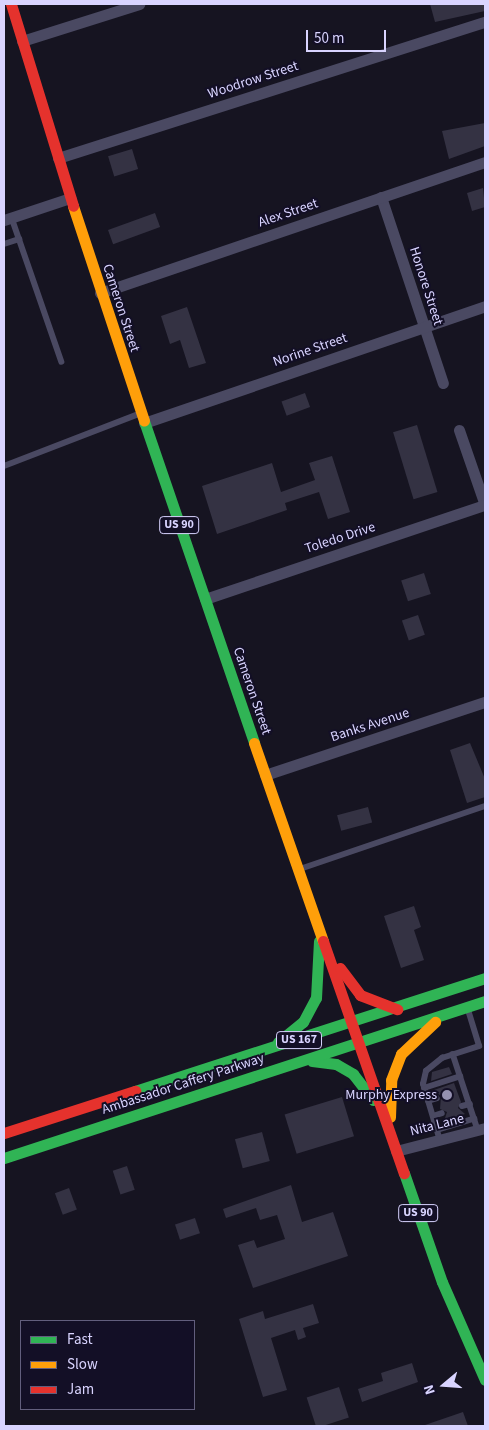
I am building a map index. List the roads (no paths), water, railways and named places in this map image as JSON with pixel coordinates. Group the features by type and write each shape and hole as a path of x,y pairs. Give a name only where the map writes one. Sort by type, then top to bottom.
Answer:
{"main road":[{"name":"Cameron Street","path":"11,4 100,293 265,776 328,951 442,1282 485,1380"},
{"path":"261,1052 303,1022 316,998 320,980 317,921"},
{"path":"328,951 360,995 398,1009"},
{"name":"Ambassador Caffery Parkway","path":"4,1133 398,1009 485,978"},
{"name":"Ambassador Caffery Parkway","path":"4,1158 485,1001"},
{"path":"390,1135 395,1068 410,1043 443,1016"},
{"path":"278,1068 318,1060 336,1064 367,1090 385,1120"}],"street":[{"path":"22,40 139,4"},
{"name":"Woodrow Street","path":"58,158 485,22"},
{"name":"Alex Street","path":"100,293 485,162"},
{"name":"Honore Street","path":"381,197 443,383"},
{"path":"8,219 70,198"},
{"name":"Norine Street","path":"142,418 485,306"},
{"path":"459,430 485,505"},
{"name":"Toledo Drive","path":"205,599 485,505"},
{"name":"Banks Avenue","path":"265,776 485,702"},
{"name":"Nita Lane","path":"396,1151 479,1125"}],"lane":[{"path":"8,219 19,239 62,362"},
{"path":"4,244 19,239"},
{"path":"4,466 142,418"},
{"path":"298,869 485,806"},
{"path":"439,1136 424,1088 426,1071 454,1054 479,1046 467,1007"},
{"path":"454,1054 460,1076 479,1125"},
{"path":"424,1088 460,1076"},
{"path":"457,1092 465,1089"},
{"path":"428,1101 437,1098"},
{"path":"462,1106 470,1104"},
{"path":"432,1116 442,1113"}],"place":[{"name":"Murphy Express","path":"447,1095"}]}
